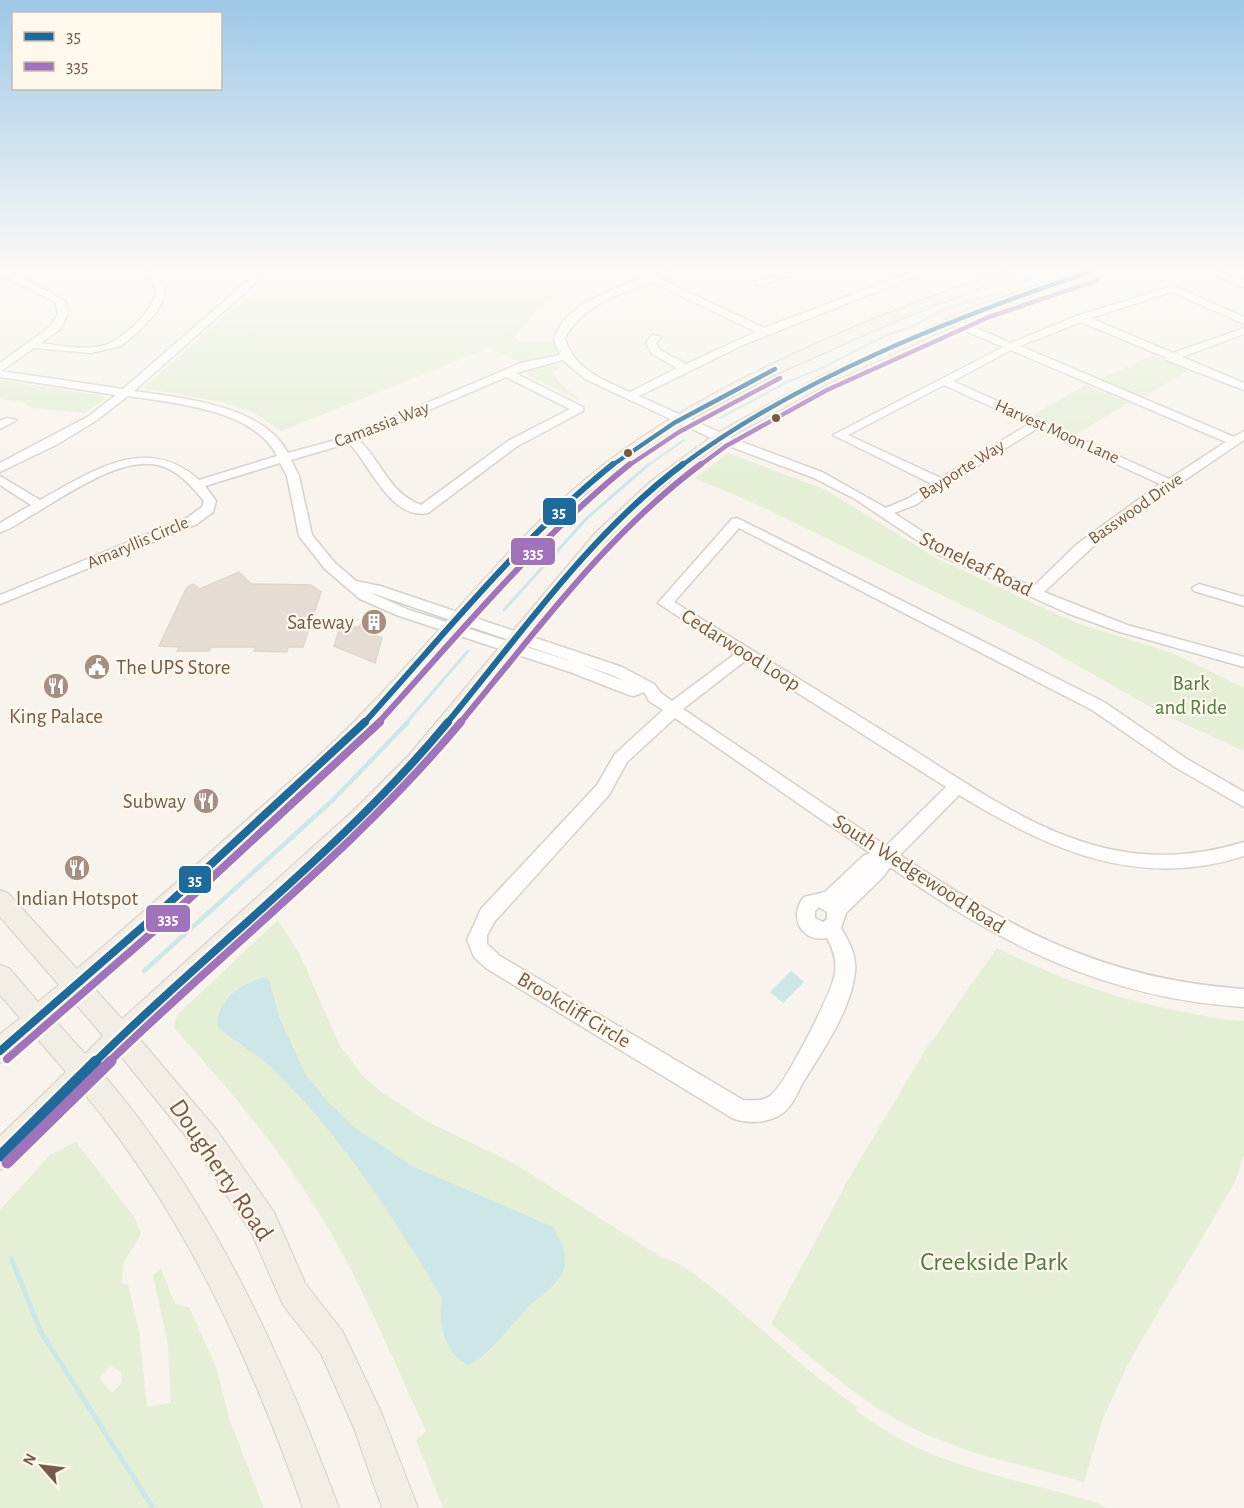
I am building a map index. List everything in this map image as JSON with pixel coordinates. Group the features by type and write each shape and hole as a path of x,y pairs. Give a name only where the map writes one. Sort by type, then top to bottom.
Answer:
{"main road":[{"path":"0,1051 77,985 328,759 458,623 519,551 581,491 611,466 680,418 757,378 839,340"},
{"path":"0,1156 121,1036 364,814 415,762 576,565 622,515 657,484 720,437 822,381 909,340"},
{"name":"Dougherty Road","path":"0,900 121,1036 206,1140 263,1222 294,1294 332,1343 369,1424 400,1508"},
{"path":"0,976 84,1072 153,1161 209,1248 268,1367 321,1508"}],"street":[{"path":"0,368 38,340"},
{"path":"32,345 98,349 118,344 122,340"},
{"path":"0,468 93,418 185,340"},
{"path":"562,340 565,357"},
{"path":"653,340 651,343 656,352 684,367"},
{"path":"631,396 684,367 748,340"},
{"path":"995,340 1239,438"},
{"path":"941,483 839,435 1026,340"},
{"path":"1131,340 1244,387"},
{"path":"1170,358 1218,340"},
{"name":"Stoneleaf Road","path":"565,357 574,368 589,377 720,437 818,475 859,496 944,552 1035,593 1122,628 1244,662"},
{"name":"Camassia Way","path":"196,485 351,439 525,365 565,357"},
{"path":"351,439 366,453 382,481 399,500 423,510 512,444 579,410 507,373"},
{"name":"South Wedgewood Road","path":"0,374 182,401 227,412 268,434 285,457 293,476 306,536 330,566 356,585 365,596 377,602 458,623 514,642 641,695 656,697 958,904 1002,930 1043,950 1148,986 1225,998 1244,998"},
{"name":"Harvest Moon Lane","path":"944,381 1170,484"},
{"name":"Bayporte Way","path":"884,513 911,502 1039,423"},
{"name":"Basswood Drive","path":"1035,593 1060,566 1091,540 1239,438"},
{"name":"Amaryllis Circle","path":"0,528 108,467 129,460 143,459 167,465 184,474 210,501 200,516 0,599"},
{"path":"0,480 40,505"},
{"name":"Cedarwood Loop","path":"1244,800 1181,762 1098,706 737,522 665,603 958,786 1055,840 1099,854 1141,861 1183,863 1244,849"},
{"path":"1199,588 1244,602"},
{"path":"674,710 682,700 746,653"},
{"name":"Brookcliff Circle","path":"674,710 621,758 603,790 488,915 478,930 476,945 481,953 740,1111 763,1111 780,1101 840,995 846,973 846,957 831,913 881,868 887,856"},
{"path":"887,856 958,786"}],"green space":[{"path":"197,340 561,341 565,357 525,365 489,348 281,431 254,413 225,403 143,388"},
{"path":"1153,355 1188,371 1143,397 1101,379"},
{"path":"551,364 560,368 553,372 557,381 581,401 527,375 528,371"},
{"path":"0,380 103,396 105,399 85,413 32,408 22,402 0,399"},
{"path":"1085,385 1129,403 1076,434 1033,415"},
{"name":"Bark and Ride","path":"728,453 826,490 936,558 1079,624 1170,652 1244,688 1244,751 1163,714 1031,639 765,508 695,478"},
{"path":"278,920 300,955 339,1044 362,1075 380,1091 428,1122 515,1164 662,1258 690,1271 858,1408 855,1410 878,1426 918,1448 961,1465 1098,1503 1106,1508 443,1508 416,1440 426,1431 379,1327 327,1226 274,1148 236,1099 174,1028 177,1015"},
{"name":"Creekside Park","path":"997,948 1043,970 1090,988 1164,1008 1244,1021 1244,1155 1236,1180 1130,1360 1103,1418 1084,1482 972,1451 912,1428 849,1388 771,1324 848,1180 924,1052"},
{"path":"76,1142 135,1218 141,1234 123,1264 122,1283 128,1285 139,1331 147,1407 171,1403 168,1345 153,1275 161,1269 175,1304 189,1307 216,1367 230,1421 264,1508 0,1508 0,1210 50,1155","holes":["111,1366 121,1373 122,1382 112,1393 99,1378"]}],"water":[{"path":"791,971 804,982 783,1003 770,992"},
{"path":"266,977 270,982 279,1017 306,1075 326,1100 355,1128 414,1167 553,1227 558,1235 565,1257 561,1276 551,1288 528,1307 494,1346 469,1365 454,1354 445,1337 441,1318 442,1299 365,1178 321,1121 272,1068 218,1027 221,1009 232,994 248,983"}],"building":[{"name":"Safeway","path":"239,572 251,584 311,585 321,592 303,647 288,647 287,652 254,651 256,647 211,647 209,651 177,651 180,647 159,646 187,587 193,584 200,589"},
{"path":"371,615 385,621 370,633 382,638 375,663 334,646 342,621 357,628"}],"waterway":[{"path":"720,418 787,382 822,368 876,340"},
{"path":"647,466 684,440"},
{"path":"504,610 587,518 649,464"},
{"path":"406,723 468,651"},
{"path":"144,971 333,800 408,722"},
{"path":"11,1258 41,1332 153,1508"}],"transit line":[{"name":"35","path":"0,1156 121,1036 364,814 415,762 601,537 657,484 720,437 822,381 911,340"},
{"name":"335","path":"7,1163 128,1044 371,822 422,769 609,544 664,492 726,446 827,390 937,340"},
{"name":"35","path":"0,1051 155,916 357,731 526,544 581,490 626,454 674,423 775,369"},
{"name":"335","path":"7,1059 162,924 364,739 534,551 588,498 632,463 679,432 780,378"}],"place":[{"name":"Safeway","path":"374,622"},
{"name":"The UPS Store","path":"97,667"},
{"name":"King Palace","path":"56,686"},
{"name":"Subway","path":"206,801"},
{"name":"Indian Hotspot","path":"77,868"}]}
